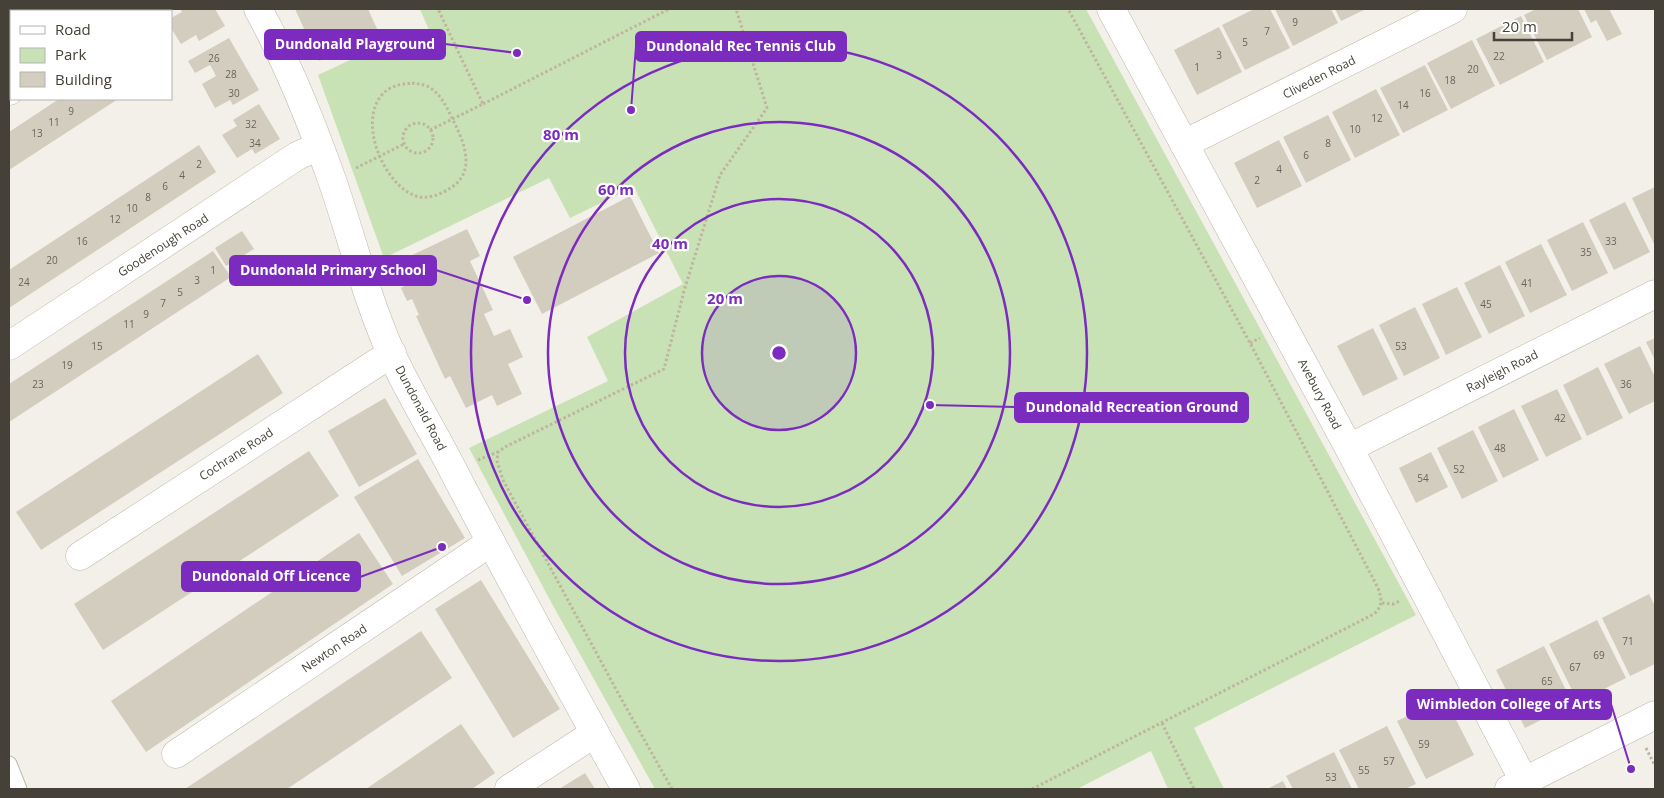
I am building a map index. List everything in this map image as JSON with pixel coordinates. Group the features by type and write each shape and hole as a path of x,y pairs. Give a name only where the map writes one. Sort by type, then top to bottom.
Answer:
{"street":[{"name":"Dundonald Road","path":"258,9 289,70 319,146 374,311 392,353 409,389 491,542 626,789"},
{"name":"Avebury Road","path":"1111,9 1349,448 1514,787"},
{"name":"Cliveden Road","path":"1184,144 1452,9"},
{"name":"Goodenough Road","path":"9,346 297,156 319,146"},
{"name":"Rayleigh Road","path":"1349,448 1655,294"},
{"name":"Cochrane Road","path":"80,556 392,353"},
{"name":"Newton Road","path":"176,754 491,542"},
{"path":"1514,787 1655,715"},
{"path":"509,789 595,733"}],"lane":[{"path":"9,764 19,789"}],"path":[{"path":"438,9 483,104"},
{"path":"430,130 669,9"},
{"path":"672,789 508,489 497,461 498,452 506,447 664,369 684,291 720,175 767,108 736,9"},
{"path":"1032,789 1374,614 1382,603 1381,596 1250,343 1068,9"},
{"path":"412,83 425,85 435,92 444,103 463,141 466,153 466,166 463,176 456,185 430,197 418,197 406,191 394,178 380,156 374,141 372,124 374,109 380,96 389,89 412,83"},
{"path":"412,124 423,124 430,130 431,145 424,152 414,152 406,148 404,144 403,135 405,130 412,124"},
{"path":"331,178 404,144"},
{"path":"1162,723 1194,789"}],"green space":[{"path":"420,9 1086,9 1416,615 1194,728 1224,789 1168,789 1151,751 1077,789 655,789 551,602 469,448 608,381 587,337 683,284 634,187 570,218 549,178 384,258 318,75 376,48 379,53 429,30"}],"building":[{"path":"12,9 70,9 68,10 10,10"},
{"path":"180,9 215,9 225,26 199,41 196,35 181,44 172,30 172,17 182,12"},
{"path":"295,9 368,9 382,40 355,52 353,46 319,61"},
{"path":"1254,9 1270,9 1290,48 1245,70 1222,25"},
{"path":"1275,9 1331,9 1338,23 1293,46"},
{"path":"1335,9 1366,9 1341,21"},
{"path":"1536,9 1578,9 1592,37 1547,60 1524,15"},
{"path":"1584,9 1609,9 1622,34 1607,41 1596,20 1591,23"},
{"path":"10,10 9,50 9,11"},
{"path":"1521,16 1544,62 1500,85 1476,39"},
{"path":"1219,27 1242,72 1197,95 1174,50"},
{"path":"229,38 259,90 233,105 230,100 215,108 202,84 216,76 213,70 210,65 195,73 188,61"},
{"path":"1472,40 1495,86 1451,109 1427,63"},
{"path":"1425,65 1448,110 1403,133 1380,88"},
{"path":"1376,89 1400,135 1355,158 1332,112"},
{"path":"57,100 116,100 9,170 9,132"},
{"path":"259,104 280,139 255,154 252,149 237,158 222,135 237,126 233,120"},
{"path":"1328,115 1351,160 1306,183 1283,137"},
{"path":"1279,140 1302,186 1257,208 1234,163"},
{"path":"199,145 216,172 9,308 9,270"},
{"path":"1655,187 1655,246 1632,198"},
{"path":"630,196 659,253 542,314 513,257"},
{"path":"1625,202 1650,252 1614,270 1589,220"},
{"path":"1583,222 1608,273 1572,291 1547,240"},
{"path":"467,229 480,256 470,261 493,310 484,314 494,336 510,329 523,357 508,364 522,394 497,406 492,395 466,408 450,376 445,379 416,316 419,315 412,299 407,301 401,288 406,285 400,273 410,268 406,258"},
{"path":"242,231 254,249 226,266 215,248"},
{"path":"1541,244 1567,295 1530,313 1505,262"},
{"path":"213,251 231,277 9,422 9,384"},
{"path":"1500,265 1525,316 1489,334 1464,283"},
{"path":"1457,287 1482,337 1446,355 1422,304"},
{"path":"1415,307 1440,358 1404,376 1379,325"},
{"path":"1373,328 1398,379 1363,396 1337,346"},
{"path":"1655,338 1655,360 1646,342"},
{"path":"1640,346 1655,377 1655,401 1629,414 1604,364"},
{"path":"258,354 283,393 41,550 16,512"},
{"path":"1598,367 1623,418 1587,436 1563,385"},
{"path":"1557,389 1582,439 1546,457 1521,406"},
{"path":"385,398 417,454 359,487 328,431"},
{"path":"1514,409 1539,460 1503,478 1478,427"},
{"path":"1473,430 1498,481 1462,499 1437,448"},
{"path":"309,451 339,496 103,650 74,604"},
{"path":"1431,452 1448,487 1416,503 1399,468"},
{"path":"418,459 465,538 402,576 354,497"},
{"path":"359,533 393,584 146,752 111,701"},
{"path":"481,580 560,709 513,738 435,609"},
{"path":"1649,594 1655,606 1655,664 1630,676 1602,618"},
{"path":"1597,620 1626,678 1578,702 1549,644"},
{"path":"421,631 452,678 290,787 286,789 185,789"},
{"path":"1544,646 1573,704 1525,728 1496,670"},
{"path":"1445,698 1474,755 1426,779 1397,721"},
{"path":"461,724 495,773 472,789 366,789"},
{"path":"1387,726 1416,784 1405,789 1359,789 1339,750"},
{"path":"1334,752 1352,789 1293,789 1286,776"},
{"path":"585,773 595,789 559,789"},
{"path":"1283,781 1287,789 1267,789"}],"place":[{"name":"Dundonald Playground","path":"517,53"},
{"name":"Dundonald Rec Tennis Club","path":"631,110"},
{"name":"Dundonald Primary School","path":"527,300"},
{"name":"Dundonald Recreation Ground","path":"930,405"},
{"name":"Dundonald Off Licence","path":"442,547"},
{"name":"Wimbledon College of Arts","path":"1631,769"}]}
